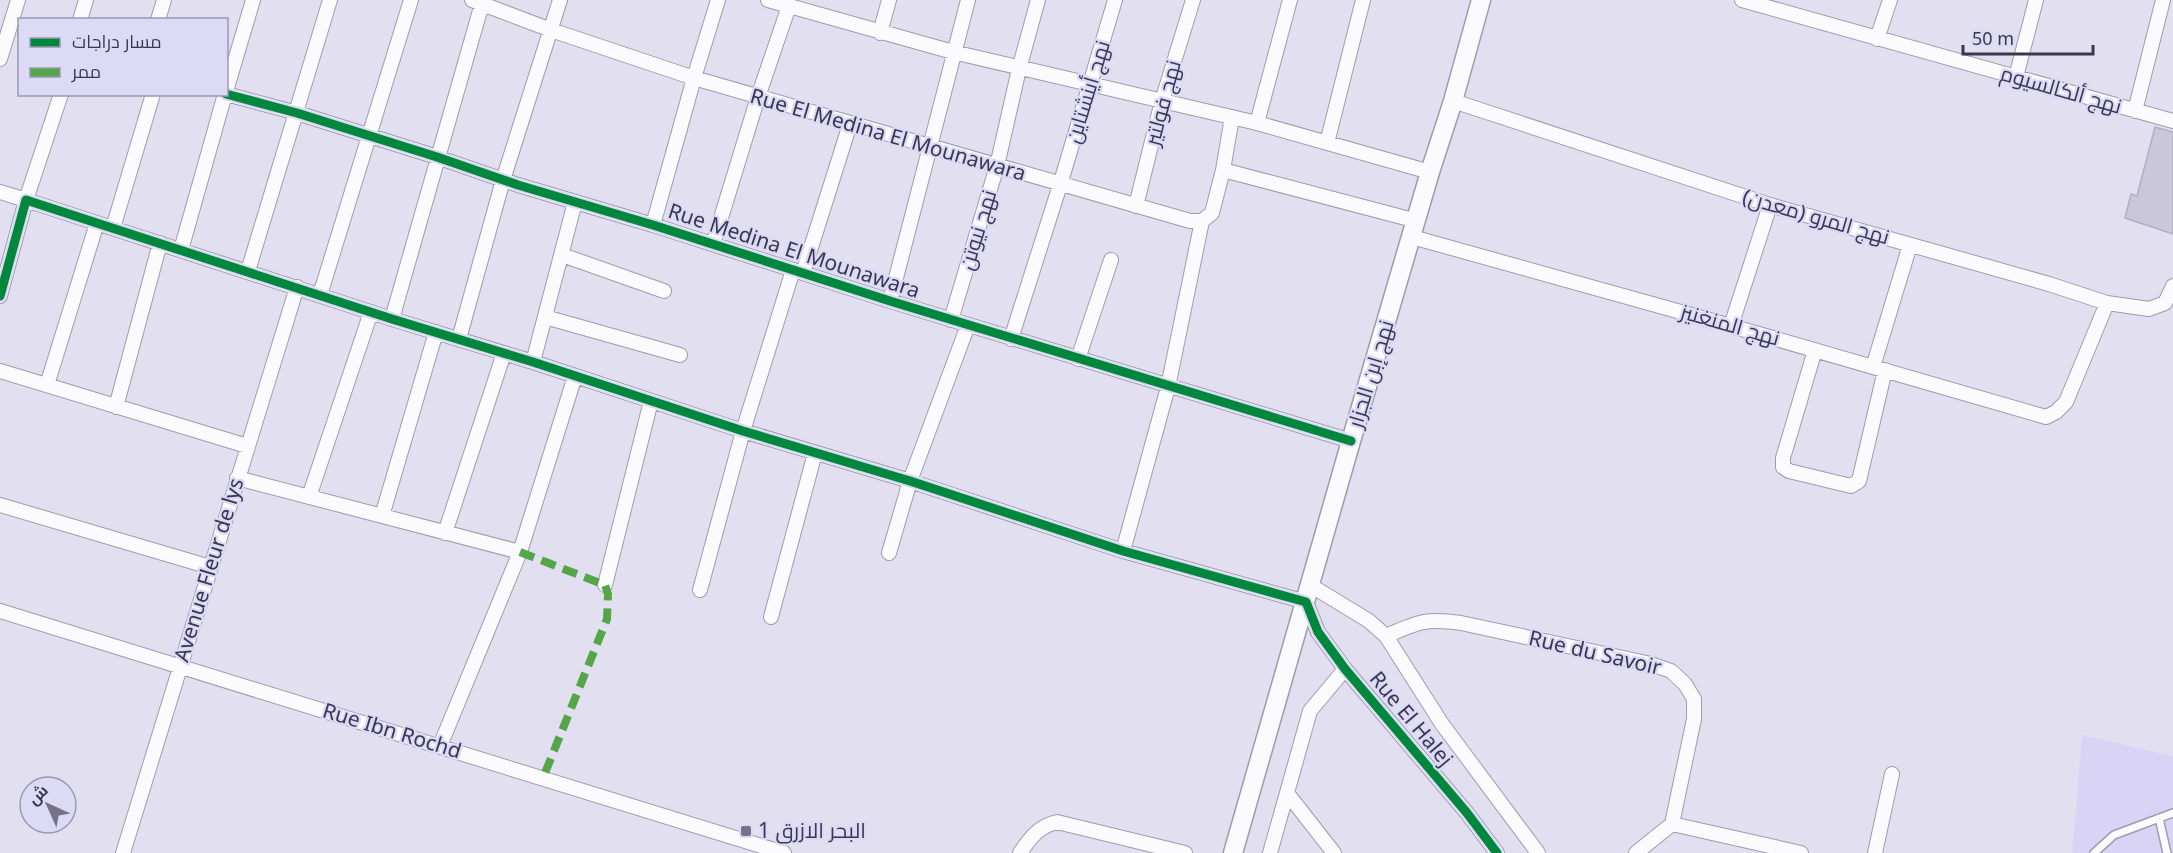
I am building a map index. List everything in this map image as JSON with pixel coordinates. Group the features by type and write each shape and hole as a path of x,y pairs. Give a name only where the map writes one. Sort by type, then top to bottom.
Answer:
{"street":[{"path":"0,59 18,0"},
{"path":"81,18 86,0"},
{"path":"160,18 164,0"},
{"path":"228,86 253,0"},
{"path":"248,271 330,0"},
{"path":"320,295 411,0"},
{"path":"459,339 503,180 560,0"},
{"path":"653,225 718,0"},
{"path":"768,0 880,33 1019,69 1257,123 1430,172"},
{"path":"819,14 823,0"},
{"path":"880,33 889,0"},
{"path":"890,301 968,0"},
{"name":"نهج نيوتن","path":"951,320 997,166 1019,69 1038,0"},
{"name":"نهج أينشتاين","path":"1011,339 1115,0"},
{"name":"نهج فولتير","path":"1136,206 1162,101 1192,0"},
{"path":"1257,123 1290,0"},
{"path":"1327,143 1363,0"},
{"name":"نهج ألكالسيوم","path":"1742,0 2173,121"},
{"path":"1877,39 1890,0"},
{"path":"2016,77 2036,0"},
{"path":"2135,111 2163,0"},
{"path":"392,319 479,1"},
{"name":"Rue El Medina El Mounawara","path":"479,1 551,30 694,78 1060,185 1190,221 1202,221"},
{"name":"نهج إبن الجزار","path":"1233,853 1351,441 1453,101 1478,1"},
{"path":"713,244 758,97 789,6"},
{"name":"Rue Medina El Mounawara","path":"228,94 297,113 1011,339 1351,441"},
{"path":"0,296 26,200 60,96"},
{"path":"113,228 152,96"},
{"path":"181,250 225,96"},
{"name":"نهج المرو (معدن)","path":"1453,101 1770,205 2107,303 2149,309 2165,303 2173,286"},
{"path":"1123,551 1168,387 1202,221 1212,213 1223,170 1232,117"},
{"path":"700,590 743,431 850,124"},
{"name":"نهج المنغنيز","path":"1223,170 1731,326 2046,417 2056,412 2066,402 2107,303"},
{"path":"0,192 743,431 910,481 1123,551 1308,594"},
{"path":"533,362 575,202"},
{"path":"1731,326 1770,205"},
{"path":"47,386 96,223"},
{"path":"116,407 159,243"},
{"path":"1815,350 1783,458 1783,467 1788,471 1851,486 1859,481 1879,369 1910,245"},
{"path":"562,255 664,291"},
{"path":"1078,359 1111,261"},
{"name":"Avenue Fleur de lys","path":"123,853 297,287"},
{"path":"309,497 371,312"},
{"path":"545,317 680,355"},
{"path":"889,553 910,481 968,325"},
{"path":"382,516 436,332"},
{"path":"445,533 504,353"},
{"path":"0,371 247,446"},
{"path":"441,746 520,552 575,376"},
{"path":"605,585 651,401"},
{"path":"771,617 815,453"},
{"path":"237,478 520,552"},
{"path":"0,505 210,567"},
{"name":"Rue El Halej","path":"1308,594 1369,621 1386,636 1442,724 1538,853"},
{"name":"Rue El Halej","path":"1308,594 1318,632 1345,669 1467,813 1497,853"},
{"name":"Rue Ibn Rochd","path":"0,611 784,853"},
{"name":"Rue du Savoir","path":"1386,636 1419,621 1461,622 1612,655 1671,671 1685,684 1694,699 1694,719 1672,824"},
{"path":"1270,853 1310,711 1345,669"},
{"path":"1875,853 1892,774"},
{"path":"1287,793 1334,853"},
{"path":"1020,853 1032,836 1047,825 1057,822 1185,853"},
{"path":"1636,853 1672,824 1801,853"}],"lane":[{"path":"2094,853 2114,835 2173,813"},
{"path":"2158,818 2167,853"}],"shaded area":[{"path":"2082,735 2173,756 2173,853 2072,853"}],"building":[{"path":"2155,127 2173,132 2173,234 2125,218 2131,194 2137,196"}],"marked path":[{"path":"520,552 605,585 608,594 607,619 543,778"}],"cycle path":[{"path":"228,95 297,113 518,185 653,225 890,301 1351,441"},
{"path":"0,296 26,200 392,319 533,362 743,431 910,481 1123,551 1306,602 1318,632 1345,669 1467,813 1497,853"}],"place":[{"name":"1 البحر الازرق","path":"746,831"}]}
